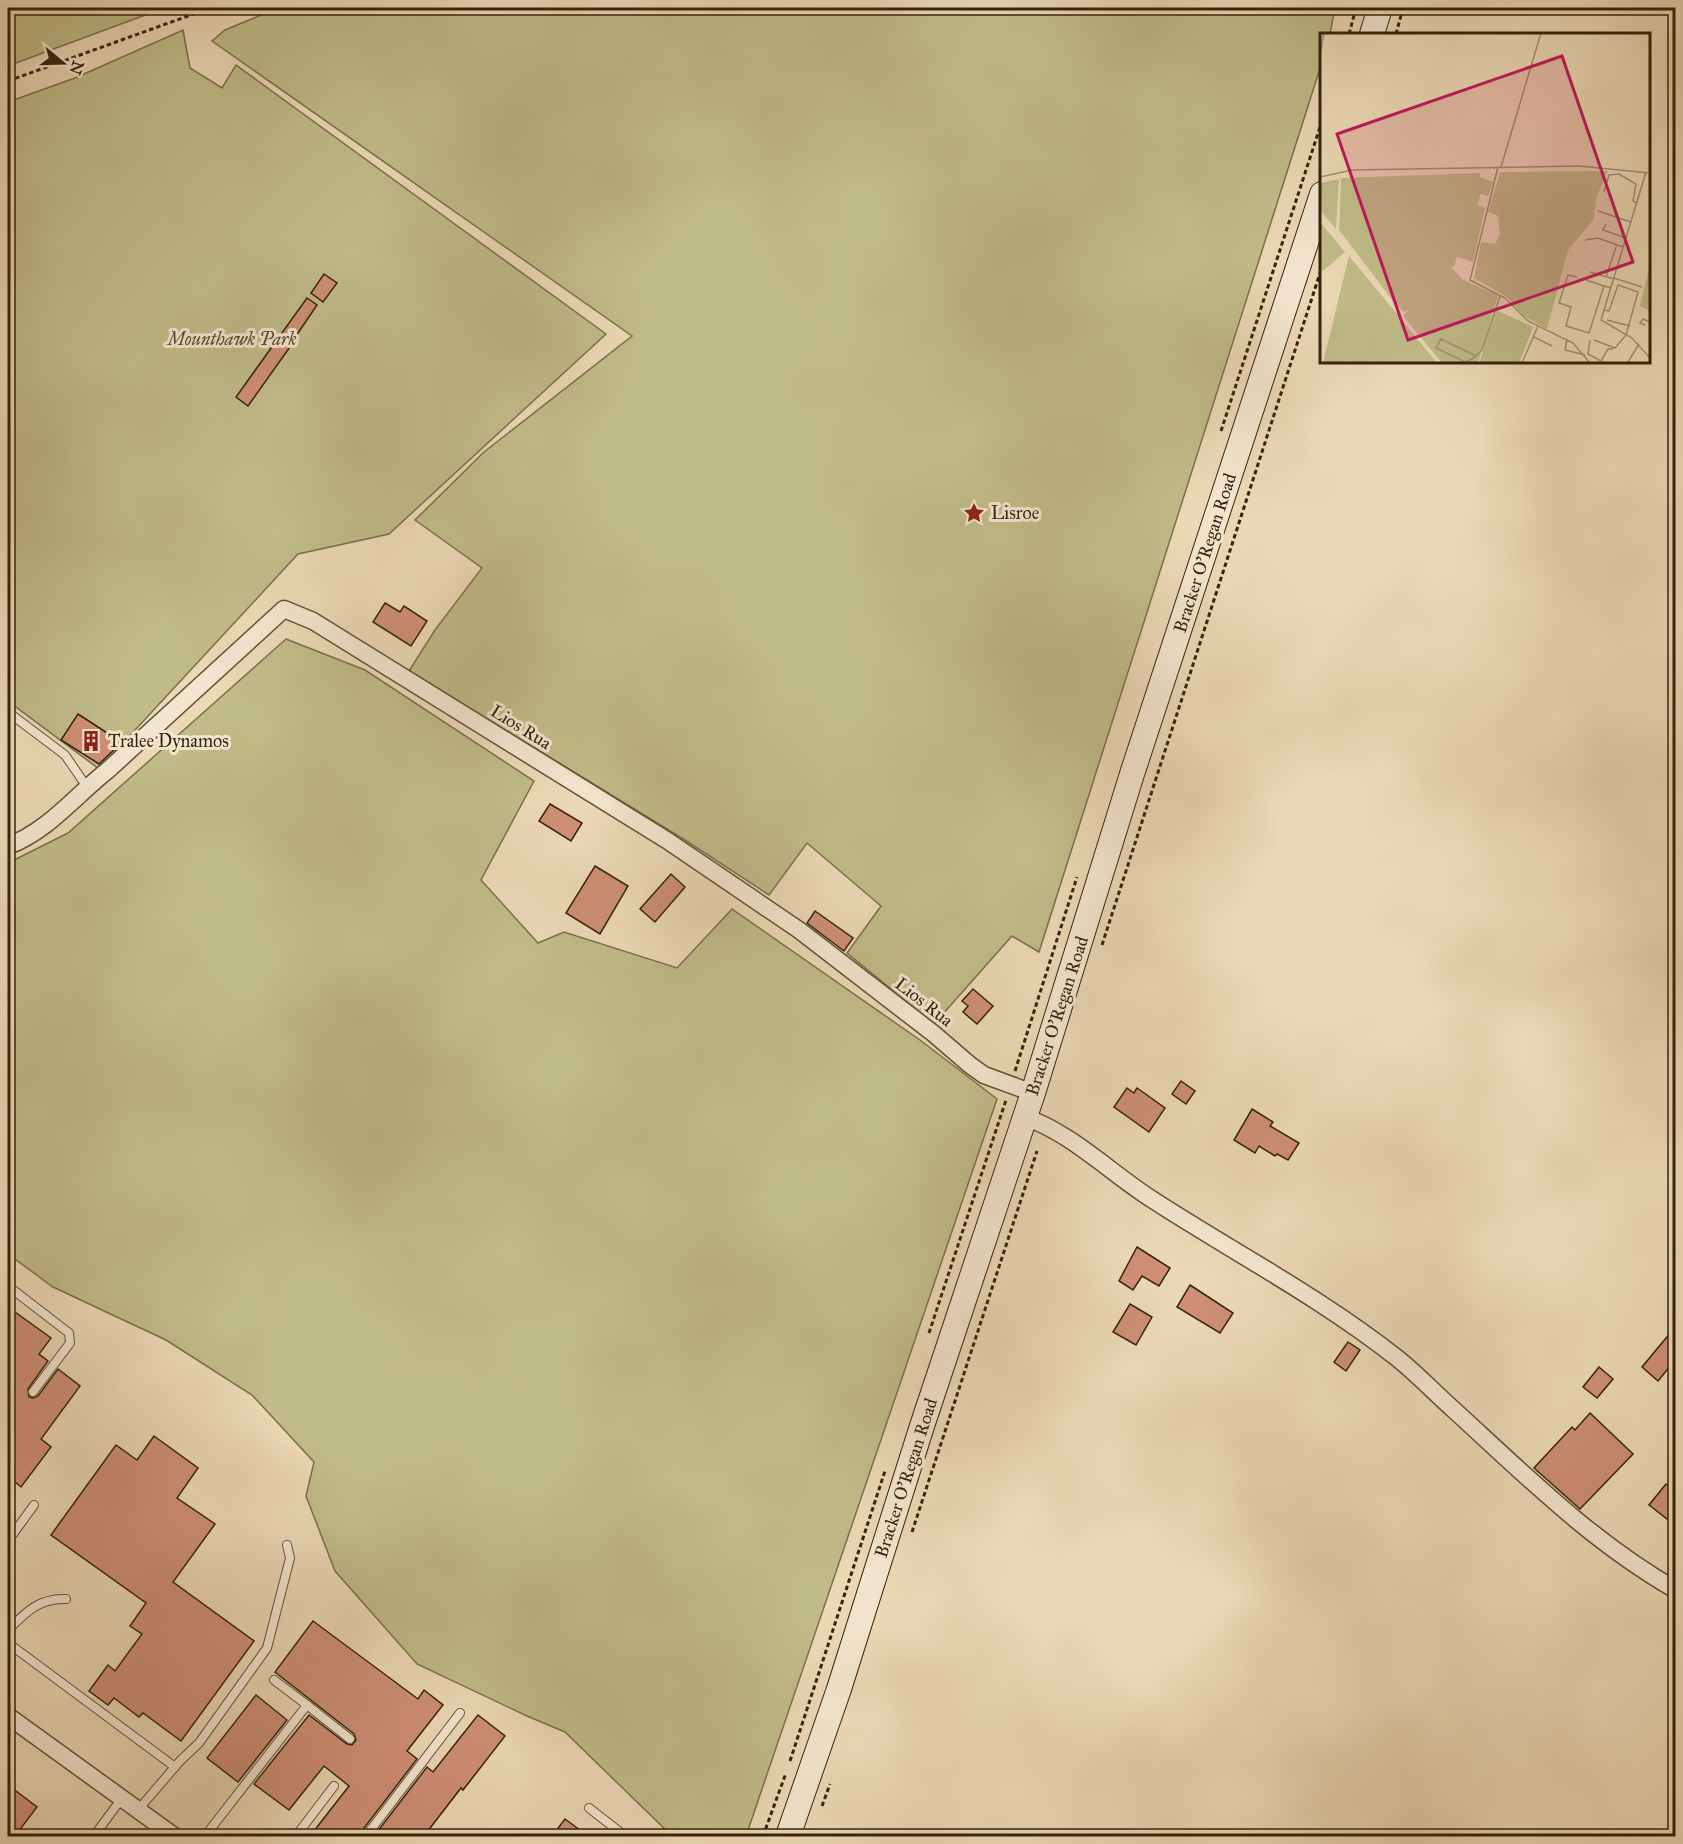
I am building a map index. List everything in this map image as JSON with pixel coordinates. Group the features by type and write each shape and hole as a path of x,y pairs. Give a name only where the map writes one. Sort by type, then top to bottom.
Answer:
{"main road":[{"path":"1372,33 1380,8"},
{"name":"Bracker O'Regan Road","path":"788,1836 839,1689 922,1426 1033,1093 1136,763 1320,200"}],"street":[{"name":"Lios Rua","path":"8,846 20,841 60,814 284,609 313,621 668,841 799,930 984,1075 1033,1093"},
{"path":"1024,1117 1038,1121 1066,1138 1145,1196 1312,1297 1397,1359 1568,1514 1640,1569 1676,1590"},
{"path":"8,1716 174,1836"}],"lane":[{"path":"8,712 65,755 87,787"},
{"path":"8,1286 69,1333 70,1343 33,1392"},
{"path":"8,1541 34,1505"},
{"path":"138,1810 199,1743 267,1648 290,1558 287,1545"},
{"path":"8,1630 41,1602 54,1598 66,1599"},
{"path":"8,1643 175,1767"},
{"path":"274,1680 350,1739"},
{"path":"205,1836 307,1705"},
{"path":"366,1836 459,1713"},
{"path":"296,1836 334,1786"},
{"path":"93,1836 122,1798"},
{"path":"589,1808 626,1836"}],"path":[{"path":"8,81 210,8"},
{"path":"1349,33 1356,8"},
{"path":"1396,33 1403,8"},
{"path":"1221,432 1320,127"},
{"path":"929,1335 1080,868"},
{"path":"763,1836 789,1766 885,1470"}],"green space":[{"path":"8,8 164,8 8,66"},
{"path":"278,8 1335,8 1330,33 1320,33 1320,68 1039,952 1012,936 934,1024 847,953 881,906 807,843 769,895 685,840 409,671 435,630 482,568 415,520 484,452 632,336 212,41 225,30"},
{"name":"Mounthawk Park","path":"183,30 190,68 222,88 236,65 606,334 389,534 298,554 99,769 8,701 8,102 75,78"},
{"path":"286,639 365,670 534,781 481,880 538,943 564,932 677,968 732,909 920,1040 997,1099 746,1836 672,1836 565,1732 417,1664 335,1571 306,1496 314,1462 252,1395 166,1340 53,1287 8,1254 8,863 68,833"}],"building":[{"path":"324,274 337,283 323,302 311,293"},
{"path":"307,298 317,305 248,406 236,397"},
{"path":"385,603 400,612 404,606 427,621 411,646 373,622"},
{"name":"Tralee Dynamos","path":"78,714 121,742 99,764 61,740"},
{"path":"550,804 582,823 571,841 539,821"},
{"path":"595,866 628,886 600,934 566,913"},
{"path":"671,874 685,887 655,922 640,909"},
{"path":"815,911 853,938 844,951 807,923"},
{"path":"973,989 993,1006 977,1024 963,1012 968,1006 962,1001"},
{"path":"1181,1081 1195,1091 1186,1104 1172,1094"},
{"path":"1127,1088 1134,1093 1137,1088 1165,1108 1149,1132 1114,1107"},
{"path":"1252,1109 1273,1122 1270,1126 1299,1143 1288,1160 1277,1154 1275,1156 1259,1146 1255,1153 1234,1140"},
{"path":"1137,1247 1170,1268 1159,1286 1142,1276 1133,1290 1119,1281"},
{"path":"1190,1285 1233,1313 1220,1333 1177,1307"},
{"path":"1130,1304 1152,1317 1136,1345 1113,1332"},
{"path":"8,1307 51,1338 39,1354 48,1361 28,1389 29,1397 38,1396 58,1369 80,1386 41,1439 51,1447 21,1487 8,1476"},
{"path":"1676,1326 1676,1359 1658,1381 1642,1367"},
{"path":"1348,1342 1360,1350 1346,1371 1334,1362"},
{"path":"1599,1367 1613,1379 1597,1398 1583,1387"},
{"path":"1590,1413 1633,1454 1580,1509 1534,1468 1572,1427 1575,1430"},
{"path":"154,1436 198,1468 177,1498 215,1524 173,1582 254,1641 181,1741 143,1713 139,1717 114,1698 108,1705 89,1691 108,1665 115,1671 142,1634 130,1626 146,1603 51,1535 116,1445 137,1460"},
{"path":"1666,1484 1676,1491 1676,1526 1649,1505"},
{"path":"313,1621 418,1699 424,1690 443,1705 407,1751 417,1759 360,1836 310,1836 349,1786 324,1766 289,1810 254,1784 309,1715 347,1744 352,1745 356,1740 354,1734 275,1672"},
{"path":"256,1695 287,1720 238,1782 207,1758"},
{"path":"478,1715 505,1736 424,1836 374,1836 427,1767 433,1772"},
{"path":"8,1785 37,1807 15,1836 8,1836"},
{"path":"565,1819 588,1836 552,1836"}],"place":[{"name":"Lisroe","path":"974,513"},
{"name":"Tralee Dynamos","path":"91,741"}]}
